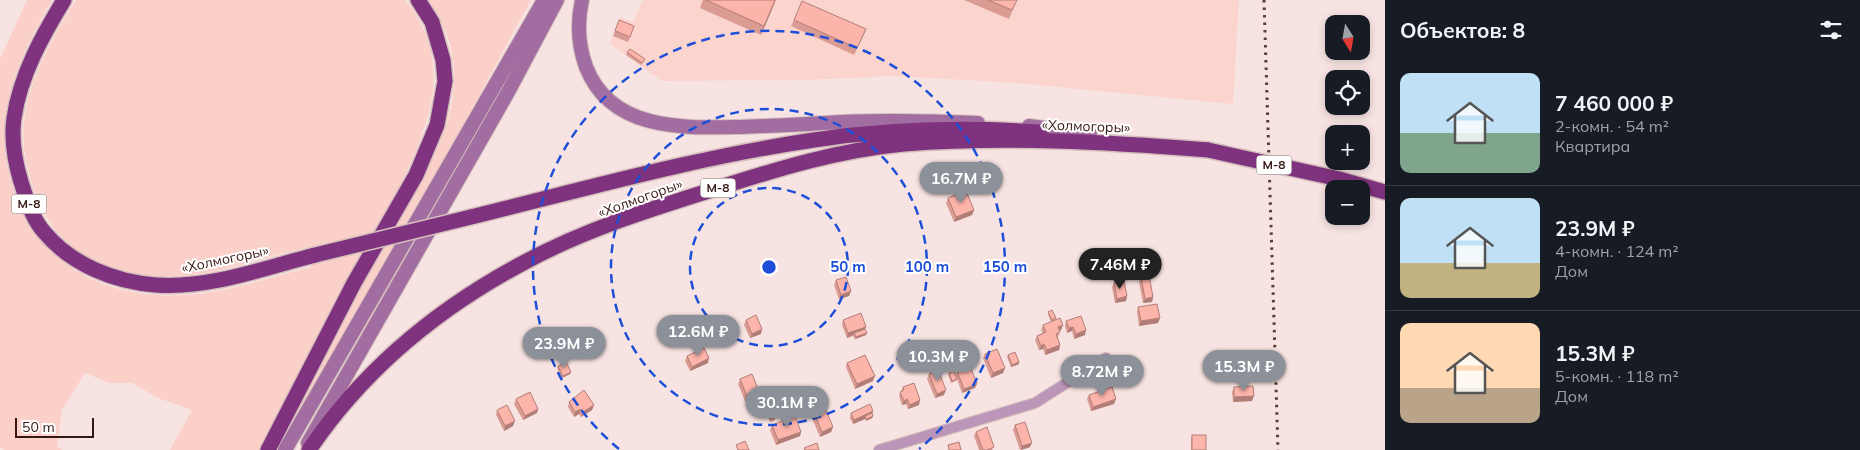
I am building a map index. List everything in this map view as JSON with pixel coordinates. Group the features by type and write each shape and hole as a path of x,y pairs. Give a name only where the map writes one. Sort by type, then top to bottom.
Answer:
{"highway":[{"name":"«Холмогоры»","path":"64,0 37,48 22,85 14,117 13,137 20,177 34,216 44,233 63,251 83,264 125,280 157,285 184,286 214,281 713,158 815,140 857,135 1020,130 1090,134 1208,150"},
{"path":"268,450 354,283 416,175 437,125 445,81 443,60 432,22 418,0"},
{"name":"«Холмогоры»","path":"309,450 348,398 378,367 408,339 441,314 525,261 589,233 669,203 836,154 903,144 1038,141 1124,143 1208,150"},
{"name":"М-8","path":"1208,150 1340,179 1385,192"}],"main road":[{"path":"285,450 544,0"},
{"path":"304,450 508,92 557,0"},
{"name":"М-8","path":"582,0 578,30 584,61 595,85 616,104 640,119 668,126 694,128 934,121 1018,124 1090,134"}],"street":[{"path":"879,450 1035,403 1106,358"}],"shaded area":[{"path":"27,0 52,0 36,27 22,57 5,119 4,147 7,166 15,193 25,216 52,252 69,266 109,286 131,292 156,295 195,294 215,291 254,283 311,267 317,246 199,274 158,276 113,268 93,260 61,236 48,219 38,200 27,163 23,128 31,89 37,73 59,28 76,0 405,0 420,22 429,43 433,64 433,86 430,107 416,151 406,174 259,450 170,450 192,410 158,398 132,383 110,383 85,373 62,410 57,445 62,450 4,450 0,447 0,59"},
{"path":"428,0 531,0 463,125 291,427 288,426 349,304 432,160 444,132 452,104 454,75 448,38 441,21"},
{"path":"643,0 1239,0 1233,104 1015,83 896,76 806,80 662,81 610,44 620,17 633,22"}],"building":[{"path":"706,0 775,0 764,26"},
{"path":"988,0 1017,0 1012,10"},
{"path":"802,1 866,29 857,48 794,20"},
{"path":"619,20 634,26 630,37 615,31"},
{"path":"630,49 645,59 642,63 627,52"},
{"path":"966,191 974,210 956,217 948,198"},
{"path":"1149,275 1153,297 1145,299 1141,277"},
{"path":"846,277 851,291 841,295 836,280"},
{"path":"1124,281 1127,296 1117,299 1114,283"},
{"path":"1157,304 1160,318 1141,321 1138,307"},
{"path":"1052,310 1056,318 1052,320 1048,312"},
{"path":"861,313 866,327 848,333 843,320"},
{"path":"756,315 762,329 752,334 746,320"},
{"path":"1081,316 1086,330 1076,334 1073,327 1069,328 1066,321"},
{"path":"1060,318 1063,325 1058,327 1060,332 1056,334 1060,345 1047,350 1044,344 1041,346 1037,336 1046,332 1043,325"},
{"path":"865,329 867,333 856,337 854,333"},
{"path":"704,348 709,358 692,367 687,356"},
{"path":"997,349 1005,368 993,373 985,354"},
{"path":"1015,352 1019,362 1012,365 1008,355"},
{"path":"865,355 875,376 857,384 847,363"},
{"path":"566,362 571,372 563,376 558,366"},
{"path":"970,366 977,384 964,389 957,371"},
{"path":"938,370 946,390 937,394 929,374"},
{"path":"954,371 957,379 952,381 949,373"},
{"path":"752,374 759,391 747,396 740,379"},
{"path":"914,383 920,400 910,405 907,399 904,401 900,392 904,390 903,387"},
{"path":"1253,386 1254,396 1234,397 1234,387"},
{"path":"1112,387 1116,399 1093,407 1089,395"},
{"path":"584,390 594,405 583,412 581,409 575,412 569,402"},
{"path":"530,392 538,409 525,416 516,399"},
{"path":"769,404 775,418 771,420 765,405"},
{"path":"870,404 873,411 854,420 851,413"},
{"path":"507,405 515,421 505,426 497,410"},
{"path":"825,408 833,427 822,432 814,413"},
{"path":"872,413 873,416 867,419 865,416"},
{"path":"795,416 801,432 778,440 772,425"},
{"path":"1025,422 1032,443 1022,446 1015,425"},
{"path":"987,427 994,447 983,450 976,432"},
{"path":"1192,435 1206,435 1206,450 1192,450"},
{"path":"745,441 749,450 738,450 736,445"},
{"path":"959,442 961,450 949,450 948,445"},
{"path":"817,443 819,450 805,450 804,448"}],"railway":[{"path":"1264,0 1278,450"}]}
